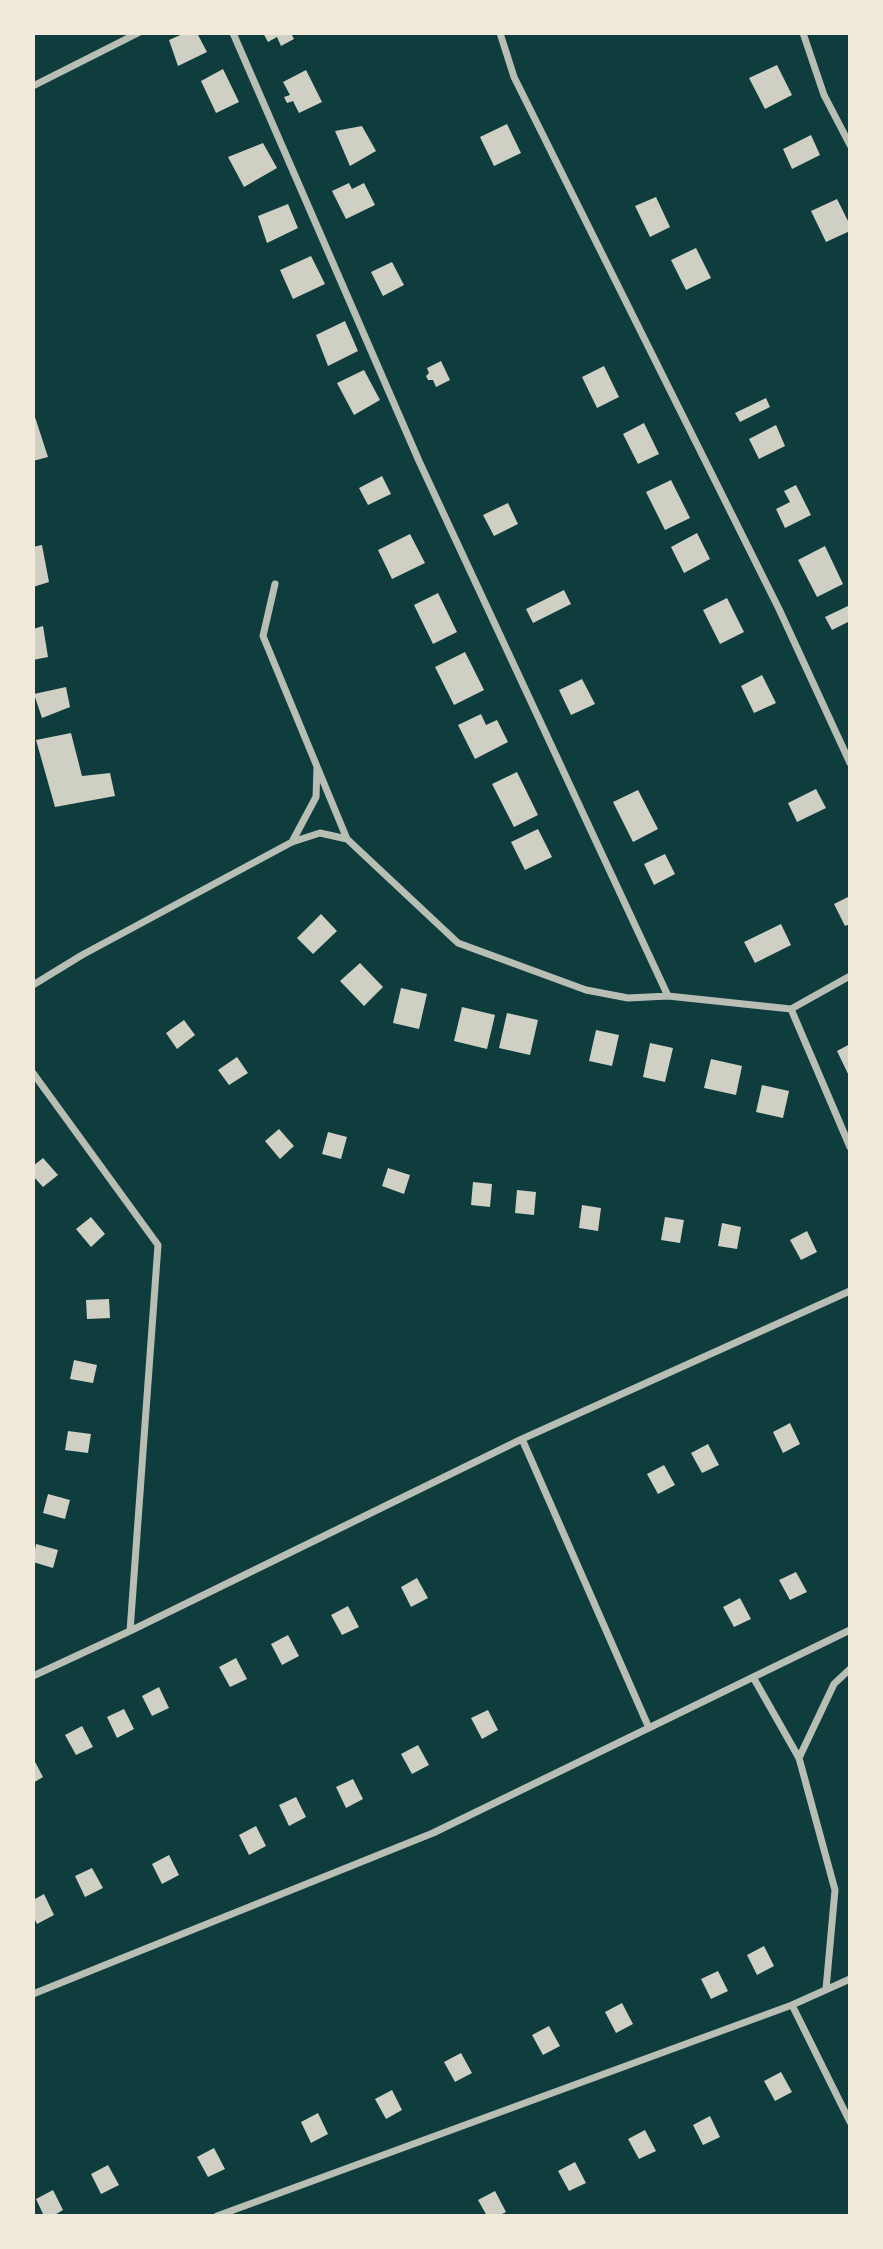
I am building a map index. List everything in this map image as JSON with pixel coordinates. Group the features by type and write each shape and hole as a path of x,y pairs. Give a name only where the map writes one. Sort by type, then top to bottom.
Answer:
{"street":[{"path":"33,86 138,33"},
{"path":"233,33 419,461 668,996"},
{"path":"499,33 514,77 779,609 850,763"},
{"path":"803,33 824,95 850,145"},
{"path":"275,584 264,636 347,839 457,943 586,990 628,998 668,996 791,1009 850,976"},
{"path":"292,842 316,797 317,762"},
{"path":"33,985 82,955 292,842 320,833 347,839"},
{"path":"791,1009 850,1147"},
{"path":"33,1073 158,1245 130,1631"},
{"path":"33,1676 522,1439 850,1290"},
{"path":"522,1439 649,1728"},
{"path":"33,1994 433,1833 850,1630"},
{"path":"799,1758 834,1684 850,1669"},
{"path":"753,1677 799,1758 835,1890 827,1989"},
{"path":"217,2216 792,2005 850,1979"},
{"path":"792,2005 850,2122"}],"building":[{"path":"185,33 197,33 207,52 178,66 169,40"},
{"path":"263,33 291,33 294,39 281,46 277,37 268,42"},
{"path":"777,65 792,95 765,109 749,78"},
{"path":"223,69 239,102 216,113 201,81"},
{"path":"306,70 322,102 299,113 293,101 287,103 284,97 290,95 283,82"},
{"path":"507,124 521,153 494,166 480,137"},
{"path":"362,126 376,151 350,166 335,131"},
{"path":"811,135 820,155 792,169 783,149"},
{"path":"263,143 277,168 244,187 228,157"},
{"path":"349,183 352,189 364,183 375,205 346,219 332,191"},
{"path":"656,197 670,227 650,237 635,206"},
{"path":"837,199 850,225 850,231 826,242 811,211"},
{"path":"288,204 298,228 267,243 258,216"},
{"path":"696,248 711,278 686,290 671,260"},
{"path":"311,256 325,284 293,299 280,270"},
{"path":"392,262 404,285 383,296 371,272"},
{"path":"345,321 358,351 328,366 316,335"},
{"path":"441,361 450,380 436,387 433,380 428,380 426,376 429,373 427,368"},
{"path":"604,366 619,397 597,408 582,377"},
{"path":"364,370 380,400 354,415 337,383"},
{"path":"766,398 770,407 740,422 735,413"},
{"path":"33,411 48,457 33,461"},
{"path":"644,423 659,454 638,464 623,434"},
{"path":"776,425 785,446 759,459 749,439"},
{"path":"382,476 391,494 368,505 359,488"},
{"path":"671,480 690,518 665,530 646,492"},
{"path":"796,485 811,515 785,528 776,509 790,502 784,491"},
{"path":"508,503 518,524 494,536 483,515"},
{"path":"697,533 710,559 684,573 671,547"},
{"path":"410,534 425,563 392,579 378,550"},
{"path":"42,545 49,582 33,587 33,547"},
{"path":"825,546 843,584 817,597 798,560"},
{"path":"564,590 571,604 533,623 526,609"},
{"path":"438,593 457,632 433,644 414,605"},
{"path":"727,598 744,632 720,644 703,610"},
{"path":"850,605 850,621 832,630 825,617"},
{"path":"43,626 48,657 33,660 33,629"},
{"path":"465,652 484,690 454,705 435,667"},
{"path":"762,675 776,703 754,713 741,686"},
{"path":"582,679 595,704 571,715 559,690"},
{"path":"66,687 70,707 42,718 34,694"},
{"path":"481,714 486,725 497,720 508,742 475,759 458,725"},
{"path":"71,733 82,776 110,773 115,796 55,807 36,740"},
{"path":"517,772 538,815 514,827 492,784"},
{"path":"816,789 826,808 797,822 788,803"},
{"path":"638,790 658,829 633,842 613,802"},
{"path":"538,829 552,857 525,870 511,842"},
{"path":"665,854 675,874 654,885 644,864"},
{"path":"850,896 850,924 845,926 834,904"},
{"path":"321,914 337,931 313,954 297,938"},
{"path":"781,924 791,945 755,963 744,942"},
{"path":"360,963 383,987 364,1006 340,981"},
{"path":"401,988 427,994 419,1029 393,1023"},
{"path":"462,1007 495,1015 487,1049 454,1041"},
{"path":"507,1013 538,1020 530,1055 499,1048"},
{"path":"184,1020 195,1035 177,1049 166,1033"},
{"path":"596,1030 619,1035 612,1066 589,1061"},
{"path":"650,1043 673,1048 665,1082 643,1077"},
{"path":"850,1044 850,1078 837,1051"},
{"path":"237,1057 248,1073 229,1085 218,1070"},
{"path":"711,1059 742,1066 736,1095 704,1088"},
{"path":"762,1085 789,1091 783,1118 756,1112"},
{"path":"279,1129 294,1146 280,1159 265,1141"},
{"path":"328,1132 347,1137 341,1159 322,1154"},
{"path":"43,1158 58,1175 43,1187 33,1176 33,1166"},
{"path":"388,1168 410,1175 404,1194 382,1186"},
{"path":"473,1182 492,1184 490,1207 471,1205"},
{"path":"517,1190 536,1192 534,1215 515,1213"},
{"path":"582,1205 601,1208 598,1231 579,1228"},
{"path":"91,1217 105,1234 91,1247 76,1229"},
{"path":"665,1217 684,1220 680,1243 661,1240"},
{"path":"722,1223 741,1227 737,1249 718,1246"},
{"path":"807,1231 817,1252 801,1260 790,1240"},
{"path":"109,1299 110,1318 87,1319 86,1300"},
{"path":"74,1360 97,1365 93,1383 70,1379"},
{"path":"790,1423 800,1444 783,1453 773,1432"},
{"path":"68,1431 91,1434 88,1453 65,1450"},
{"path":"708,1444 719,1465 702,1473 691,1453"},
{"path":"664,1465 675,1485 658,1494 647,1474"},
{"path":"48,1494 70,1500 65,1519 43,1513"},
{"path":"36,1544 58,1550 53,1568 33,1562"},
{"path":"796,1572 807,1592 790,1600 779,1580"},
{"path":"417,1578 428,1598 411,1607 401,1587"},
{"path":"740,1598 751,1619 734,1627 723,1607"},
{"path":"348,1606 359,1627 342,1635 331,1615"},
{"path":"288,1635 299,1656 282,1665 271,1644"},
{"path":"236,1658 247,1679 230,1687 219,1667"},
{"path":"159,1687 169,1708 152,1716 142,1696"},
{"path":"124,1709 134,1729 117,1738 107,1717"},
{"path":"488,1710 498,1730 482,1739 471,1718"},
{"path":"82,1726 93,1747 76,1755 65,1735"},
{"path":"418,1745 429,1765 412,1774 401,1754"},
{"path":"33,1758 43,1777 33,1783"},
{"path":"353,1779 363,1799 346,1808 336,1787"},
{"path":"296,1797 306,1817 289,1826 279,1805"},
{"path":"256,1826 266,1846 249,1855 239,1835"},
{"path":"169,1855 179,1875 162,1884 152,1864"},
{"path":"92,1868 103,1888 85,1897 75,1876"},
{"path":"44,1894 54,1915 37,1924 33,1916 33,1900"},
{"path":"764,1946 774,1966 757,1975 747,1955"},
{"path":"718,1971 728,1991 711,1999 701,1979"},
{"path":"622,2003 633,2024 616,2033 605,2012"},
{"path":"549,2026 560,2046 543,2055 532,2035"},
{"path":"461,2053 472,2073 455,2082 444,2062"},
{"path":"781,2072 792,2092 775,2101 764,2081"},
{"path":"392,2090 402,2110 386,2119 375,2099"},
{"path":"318,2113 328,2134 311,2143 301,2122"},
{"path":"710,2116 720,2137 703,2145 693,2125"},
{"path":"645,2130 656,2151 639,2159 628,2139"},
{"path":"214,2148 225,2169 208,2177 197,2157"},
{"path":"575,2162 586,2183 569,2191 558,2171"},
{"path":"108,2165 119,2185 101,2194 91,2174"},
{"path":"53,2190 63,2210 53,2216 44,2216 36,2199"},
{"path":"495,2191 506,2212 498,2216 487,2216 478,2200"}]}
